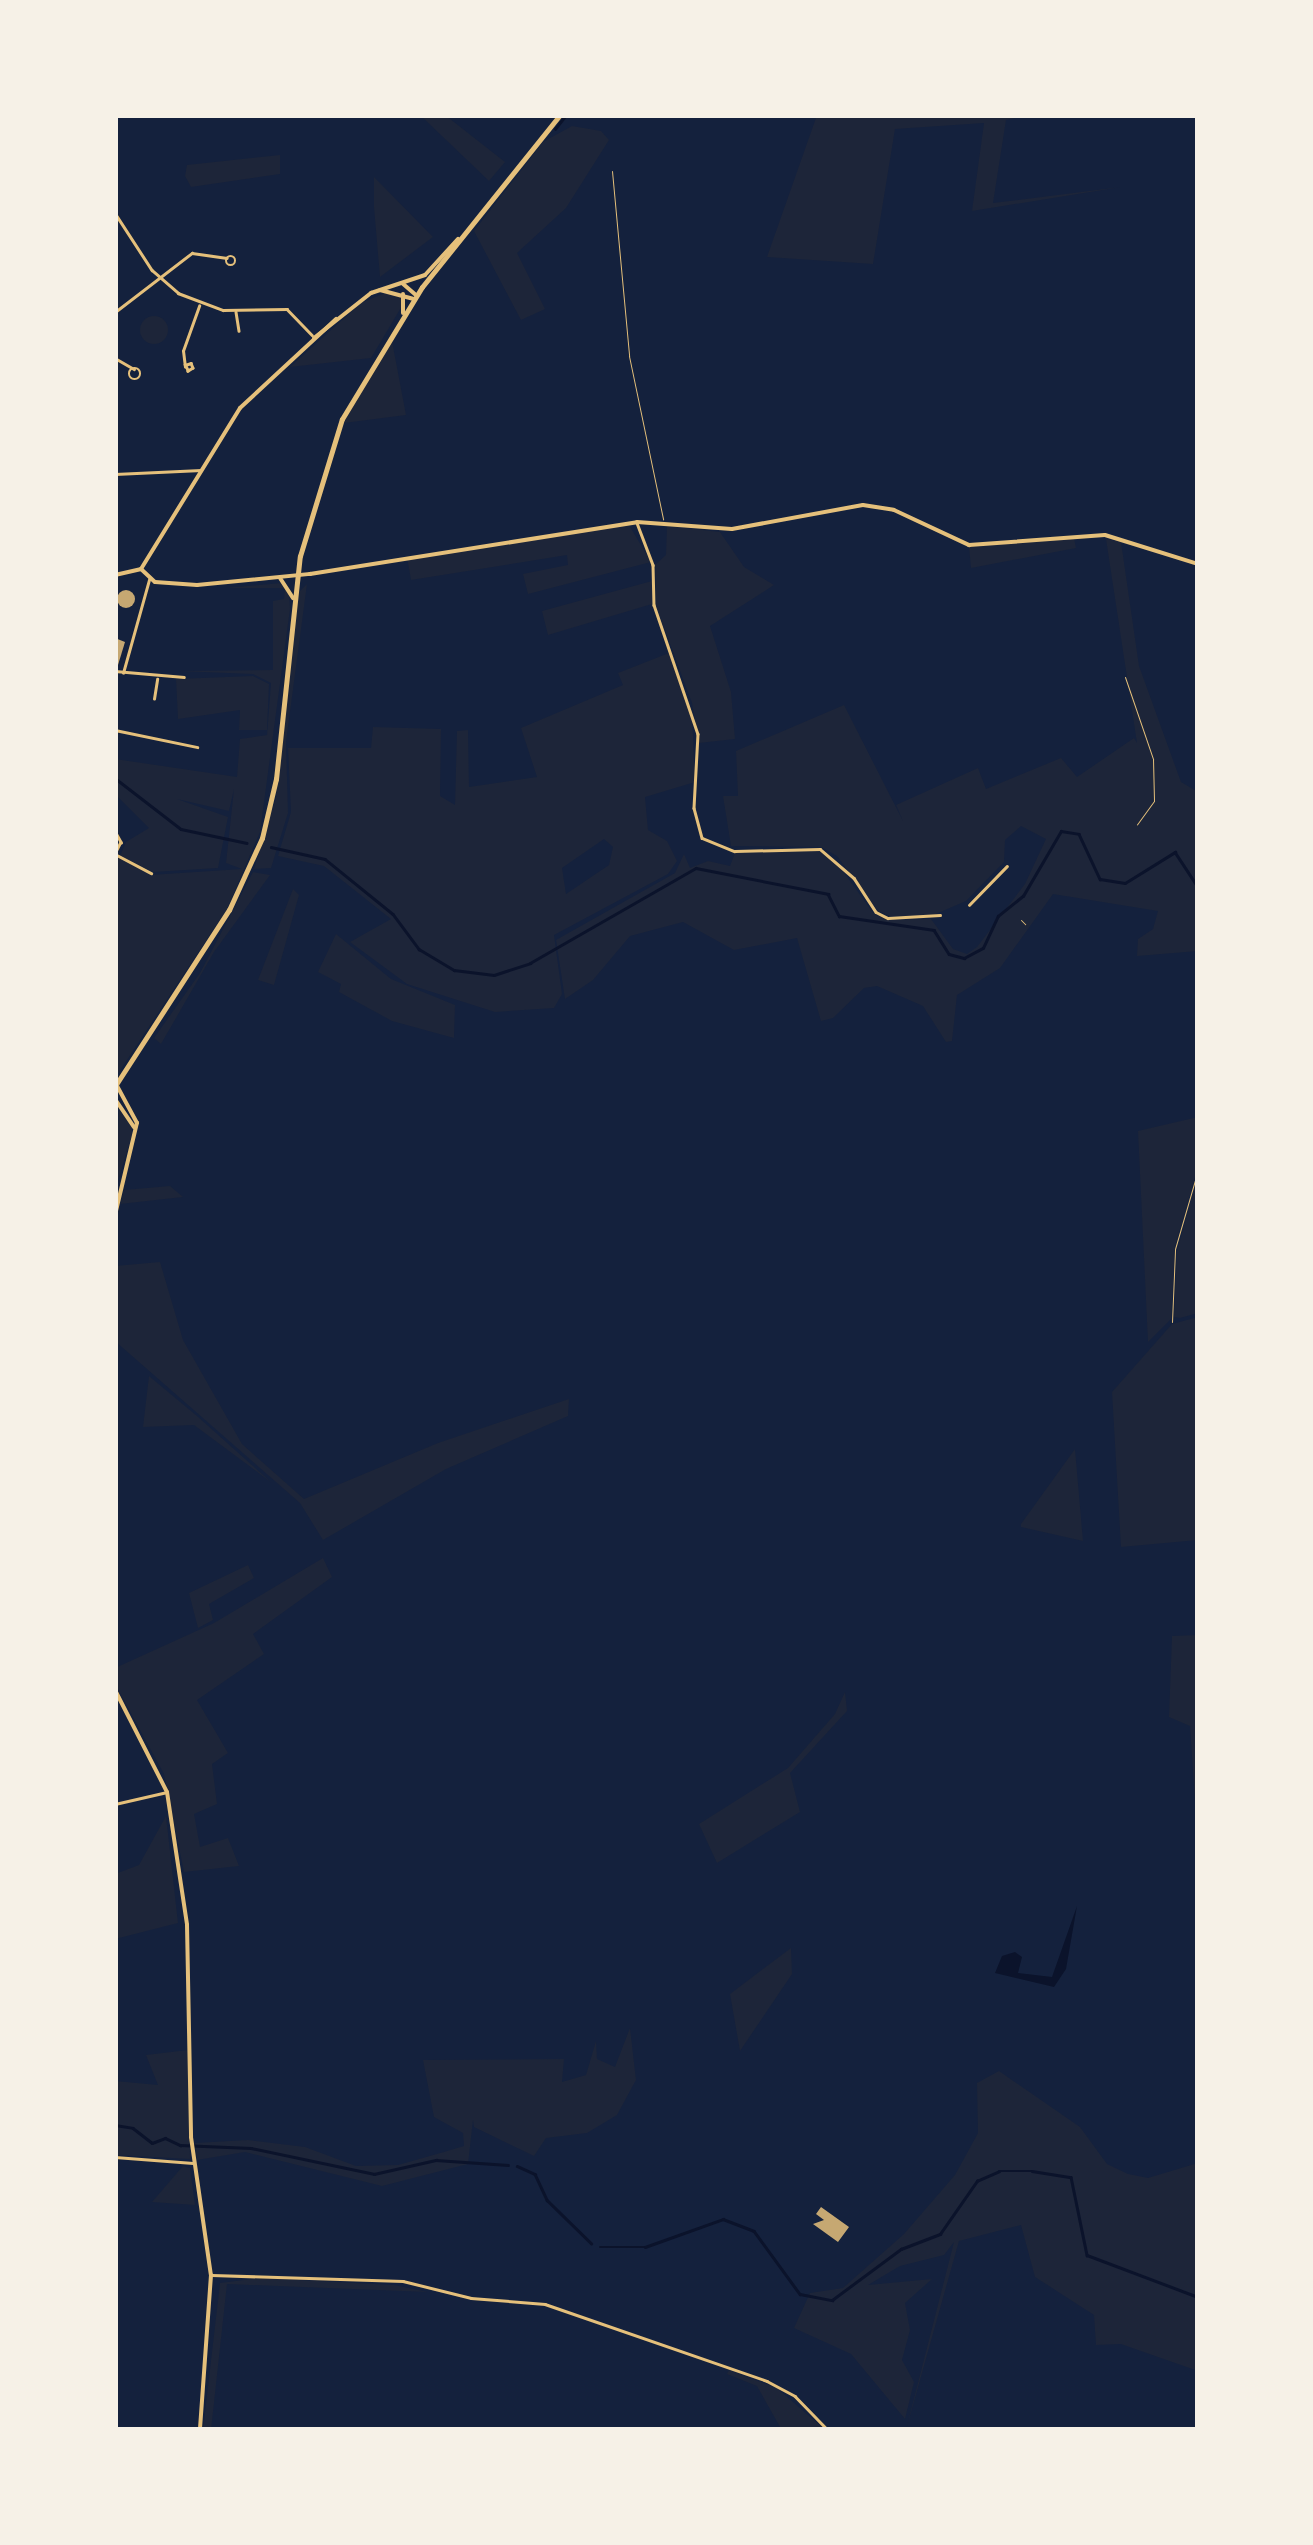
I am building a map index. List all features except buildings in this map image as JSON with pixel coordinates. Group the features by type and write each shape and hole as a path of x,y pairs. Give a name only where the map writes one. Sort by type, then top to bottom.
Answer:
{"main road":[{"path":"116,1085 230,910 258,847 276,779 297,576 334,437 415,298 560,115"}],"street":[{"path":"1136,115 1198,116"},
{"path":"115,214 161,279 200,304 236,310 287,309 314,338"},
{"path":"115,575 141,569 240,408 352,306 375,291 428,273 459,238"},
{"path":"115,312 197,251 226,258"},
{"path":"400,282 415,298"},
{"path":"375,291 415,298"},
{"path":"403,294 403,316"},
{"path":"185,367 183,351 200,304"},
{"path":"236,310 238,331"},
{"path":"115,358 134,369"},
{"path":"115,474 201,470"},
{"path":"148,580 197,585 297,576 426,552 637,522 752,527 870,505 969,544 1105,535 1198,564"},
{"path":"637,522 654,565 654,605 698,734 694,808 702,838 735,852 820,849 844,868 876,912 888,918 940,915"},
{"path":"123,673 148,580 141,569"},
{"path":"275,578 289,584 294,602"},
{"path":"115,671 157,678 184,677"},
{"path":"154,699 157,678"},
{"path":"115,730 197,747"},
{"path":"115,832 121,842 115,853 151,873"},
{"path":"969,905 1008,866"},
{"path":"115,1215 136,1114 116,1085"},
{"path":"115,1099 128,1112 134,1135"},
{"path":"115,1108 128,1112"},
{"path":"115,1690 168,1792 190,1964 192,2146 211,2275 200,2430"},
{"path":"115,1804 168,1792"},
{"path":"115,2157 194,2163"},
{"path":"211,2275 403,2281 471,2298 546,2304 767,2381 796,2396 828,2430"}],"lane":[{"path":"612,171 628,356 664,522"}],"path":[{"path":"1125,678 1153,759 1154,801 1137,824"},
{"path":"1021,920 1025,924"},
{"path":"1172,1322 1176,1250 1198,1170"}],"shaded area":[{"path":"420,115 445,115 505,162 489,181"},
{"path":"817,115 1028,115 1006,120 993,203 1121,187 972,211 984,123 895,129 873,264 767,257"},
{"path":"572,126 601,131 609,140 566,208 517,253 545,309 521,320 474,231 543,142"},
{"path":"280,155 280,174 191,187 185,176 187,165"},
{"path":"374,177 433,237 380,277 374,207"},
{"path":"385,293 402,298 402,306 371,358 290,367 361,303"},
{"path":"154,316 164,320 168,330 164,340 154,344 144,340 140,330 144,320"},
{"path":"392,341 406,415 344,423 363,386"},
{"path":"629,525 651,562 528,594 523,574 568,565 567,555 411,580 407,557"},
{"path":"667,526 720,532 744,567 774,585 710,626 731,692 735,739 699,743 692,703 656,606 655,565 666,555"},
{"path":"1074,538 1076,548 971,568 969,547"},
{"path":"1106,539 1121,542 1139,666 1181,782 1198,792 1198,951 1137,956 1138,939 1153,929 1158,911 1053,894 1000,968 957,995 952,1041 946,1042 923,1006 877,986 864,988 833,1018 821,1021 797,938 734,950 683,922 630,936 593,980 565,999 556,940 675,873 684,854 690,868 708,861 730,866 735,853 819,851 834,859 874,914 888,920 931,919 953,949 967,954 977,947 1025,884 1046,839 1021,826 1005,840 1004,862 966,901 931,916 890,916 878,911 837,856 821,847 731,846 723,796 738,796 736,751 844,705 903,821 896,805 978,768 986,789 1061,758 1077,777 1134,738 1137,743"},
{"path":"652,581 652,604 548,635 542,611"},
{"path":"282,583 289,593 290,609 260,832 227,909 115,1078 115,856 150,875 242,869 226,863 234,789 229,811 177,799 228,817 218,868 153,872 120,856 126,842 149,828 115,794 115,759 237,777 240,739 267,735 271,683 253,674 178,671 273,670 273,601 284,599 285,588 225,588"},
{"path":"307,584 286,742 288,813 271,868 254,869 276,797 298,593"},
{"path":"669,653 692,714 695,782 645,797 648,830 667,841 677,861 668,874 554,935 562,994 554,1008 495,1012 407,984 350,942 391,919 324,866 278,856 291,812 288,748 371,748 373,727 441,729 440,796 455,805 457,731 468,730 469,787 537,777 521,728 623,685 618,673","holes":["604,839 613,847 609,865 566,894 562,868"]},
{"path":"253,676 269,684 267,730 239,730 240,710 178,719 176,679"},
{"path":"253,872 270,875 214,952 161,1044 154,1038 200,973"},
{"path":"293,889 299,895 274,985 258,980"},
{"path":"336,934 391,979 455,1005 454,1038 392,1021 339,992 341,984 318,972"},
{"path":"119,1110 132,1125 132,1136 115,1189"},
{"path":"1198,1117 1198,1167 1175,1246 1171,1319 1148,1342 1138,1131"},
{"path":"1198,1175 1198,1313 1180,1318 1174,1317 1177,1251"},
{"path":"170,1186 183,1197 120,1204 124,1190"},
{"path":"160,1262 183,1340 242,1444 304,1499 438,1443 569,1399 568,1416 446,1469 323,1540 300,1503 115,1341 115,1266"},
{"path":"1198,1317 1198,1540 1121,1547 1112,1392 1172,1324"},
{"path":"149,1376 272,1483 194,1425 143,1427"},
{"path":"1075,1449 1083,1541 1021,1527 1021,1524"},
{"path":"323,1558 332,1577 253,1634 264,1654 197,1700 228,1753 212,1764 217,1804 194,1814 200,1847 228,1838 239,1866 184,1872 164,1774 115,1684 115,1668 214,1623"},
{"path":"248,1565 254,1578 209,1604 213,1620 198,1628 189,1593"},
{"path":"1198,1635 1198,1847 1190,1726 1169,1717 1172,1636"},
{"path":"845,1692 847,1711 790,1773 800,1812 717,1863 699,1824 788,1768 835,1714"},
{"path":"166,1816 178,1923 115,1939 115,1874 139,1865"},
{"path":"1077,1906 1066,1969 1054,1987 995,1973 1002,1956 1015,1952 1022,1957 1018,1973 1052,1977"},
{"path":"791,1948 792,1974 740,2051 730,1994"},
{"path":"630,2028 636,2080 617,2115 587,2133 546,2138 534,2156 474,2127 473,2120 468,2164 382,2186 245,2152 197,2160 195,2143 248,2140 305,2147 356,2166 398,2165 464,2146 463,2133 434,2117 423,2060 564,2059 562,2082 586,2075 596,2041 597,2059 615,2067"},
{"path":"188,2050 190,2159 115,2155 115,2081 158,2085 146,2055"},
{"path":"999,2071 1080,2127 1107,2164 1128,2174 1148,2178 1198,2163 1198,2371 1121,2344 1096,2345 1094,2315 1035,2277 1021,2225 959,2241 906,2430 954,2242 944,2255 900,2266 868,2285 932,2279 905,2303 910,2330 902,2360 914,2382 905,2419 851,2354 794,2328 810,2293 843,2288 904,2234 955,2175 978,2133 977,2083"},
{"path":"183,2166 190,2168 195,2205 152,2202"},
{"path":"260,2278 394,2285 428,2292 227,2284 211,2430 203,2430 220,2283"},
{"path":"729,2370 777,2388 825,2430 780,2427 757,2386 727,2374"}],"waterway":[{"path":"555,129 566,115"},
{"path":"115,778 181,829 247,843"},
{"path":"271,847 325,859 393,914 419,949 454,970 494,975 530,963 696,868 828,894 839,916 934,930 949,954 964,958 983,948 998,916 1023,896 1061,831 1079,834 1100,879 1125,883 1175,852 1198,887"},
{"path":"115,2125 133,2128 152,2143 165,2138 180,2145 251,2148 374,2174 436,2160 508,2165"},
{"path":"517,2166 535,2174 547,2200 591,2243"},
{"path":"600,2247 645,2247 723,2219 754,2231 800,2294 832,2300 901,2249 940,2234 977,2181 999,2171 1032,2171 1071,2177 1087,2255 1198,2297"}]}
